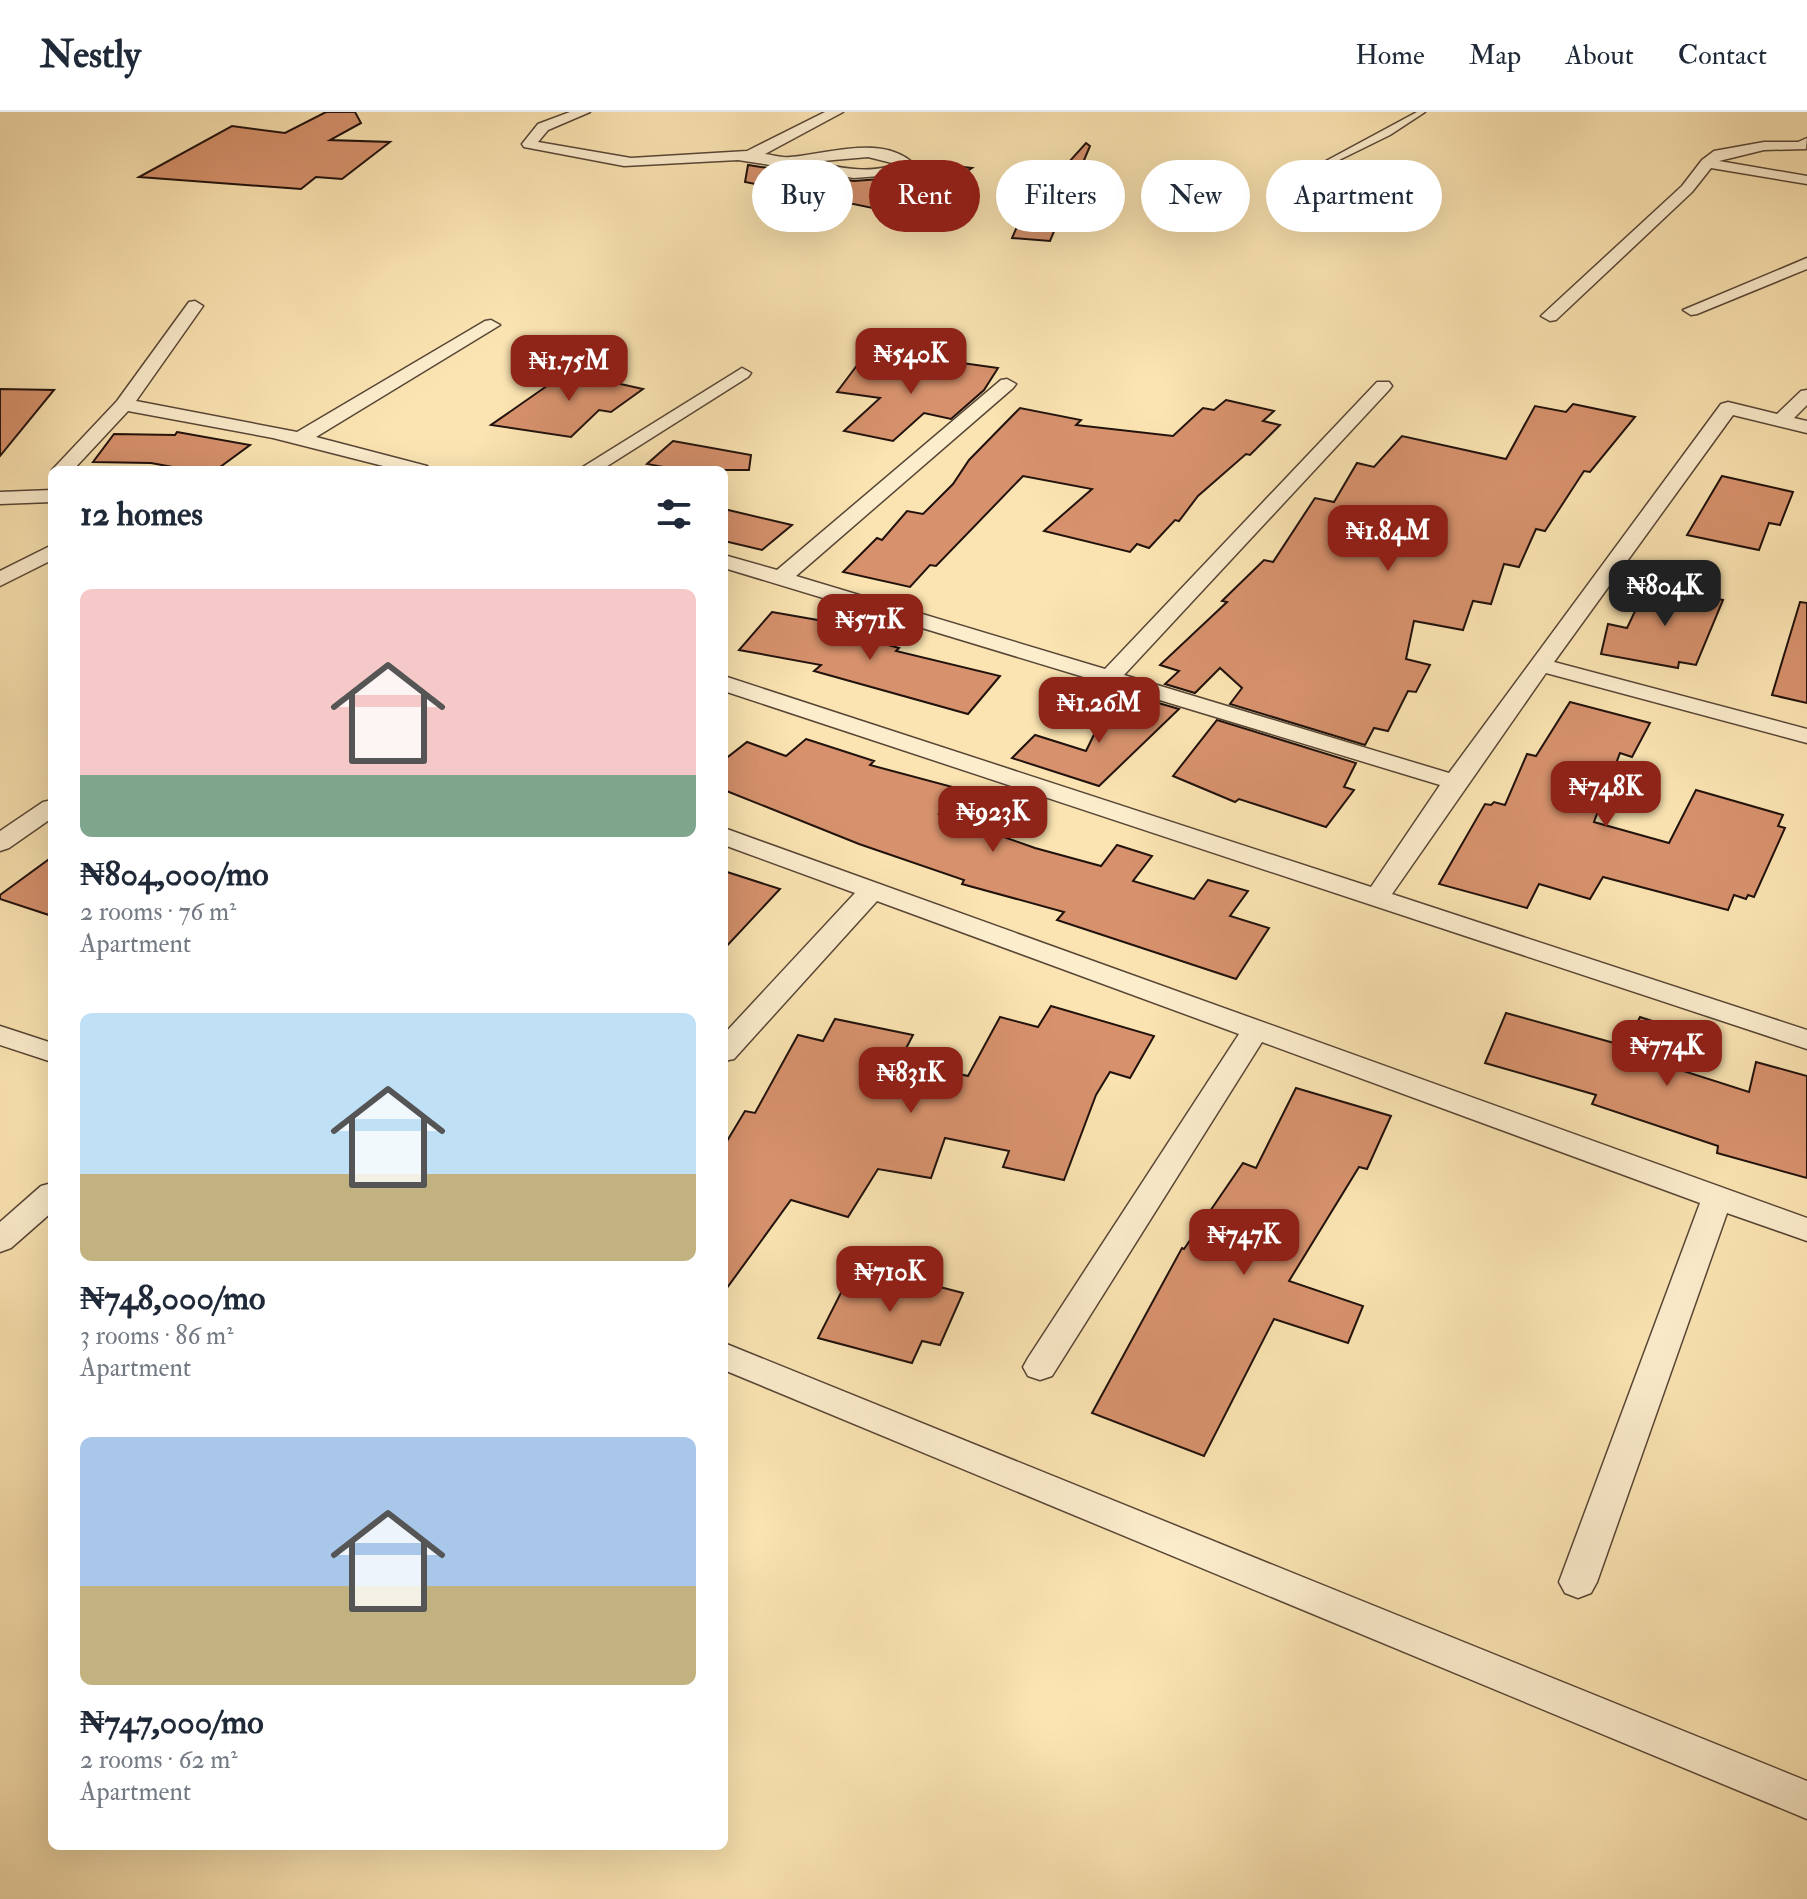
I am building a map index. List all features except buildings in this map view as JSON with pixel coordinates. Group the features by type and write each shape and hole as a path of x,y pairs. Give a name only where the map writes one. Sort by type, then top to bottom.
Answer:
{"street":[{"path":"583,112 543,127 529,144 545,150 577,152 629,162 715,155 784,160"},
{"path":"749,156 836,112"},
{"path":"1550,316 1687,189 1707,163 1719,154 1738,148 1805,145"},
{"path":"837,154 878,154 900,159 907,164 895,172 865,176 793,161 837,154"},
{"path":"1707,163 1807,180"},
{"path":"1691,310 1807,263"},
{"path":"66,466 124,405 195,306"},
{"path":"302,437 491,325"},
{"path":"594,466 742,373"},
{"path":"781,578 1007,384"},
{"path":"1108,679 1383,386"},
{"path":"1781,421 1807,395"},
{"path":"124,405 234,422 406,466"},
{"path":"1375,900 1455,782 1728,408 1807,427"},
{"path":"0,498 47,491"},
{"path":"0,580 48,553"},
{"path":"728,562 1455,782"},
{"path":"1541,665 1807,736"},
{"path":"728,684 1807,1040"},
{"path":"0,843 48,810"},
{"path":"728,837 1807,1230"},
{"path":"728,1048 871,891"},
{"path":"1040,1367 1256,1030"},
{"path":"0,1035 48,1052"},
{"path":"0,1240 48,1198"},
{"path":"1578,1582 1717,1198"},
{"path":"728,1358 1807,1800"}],"lane":[{"path":"1332,160 1422,112"}]}
